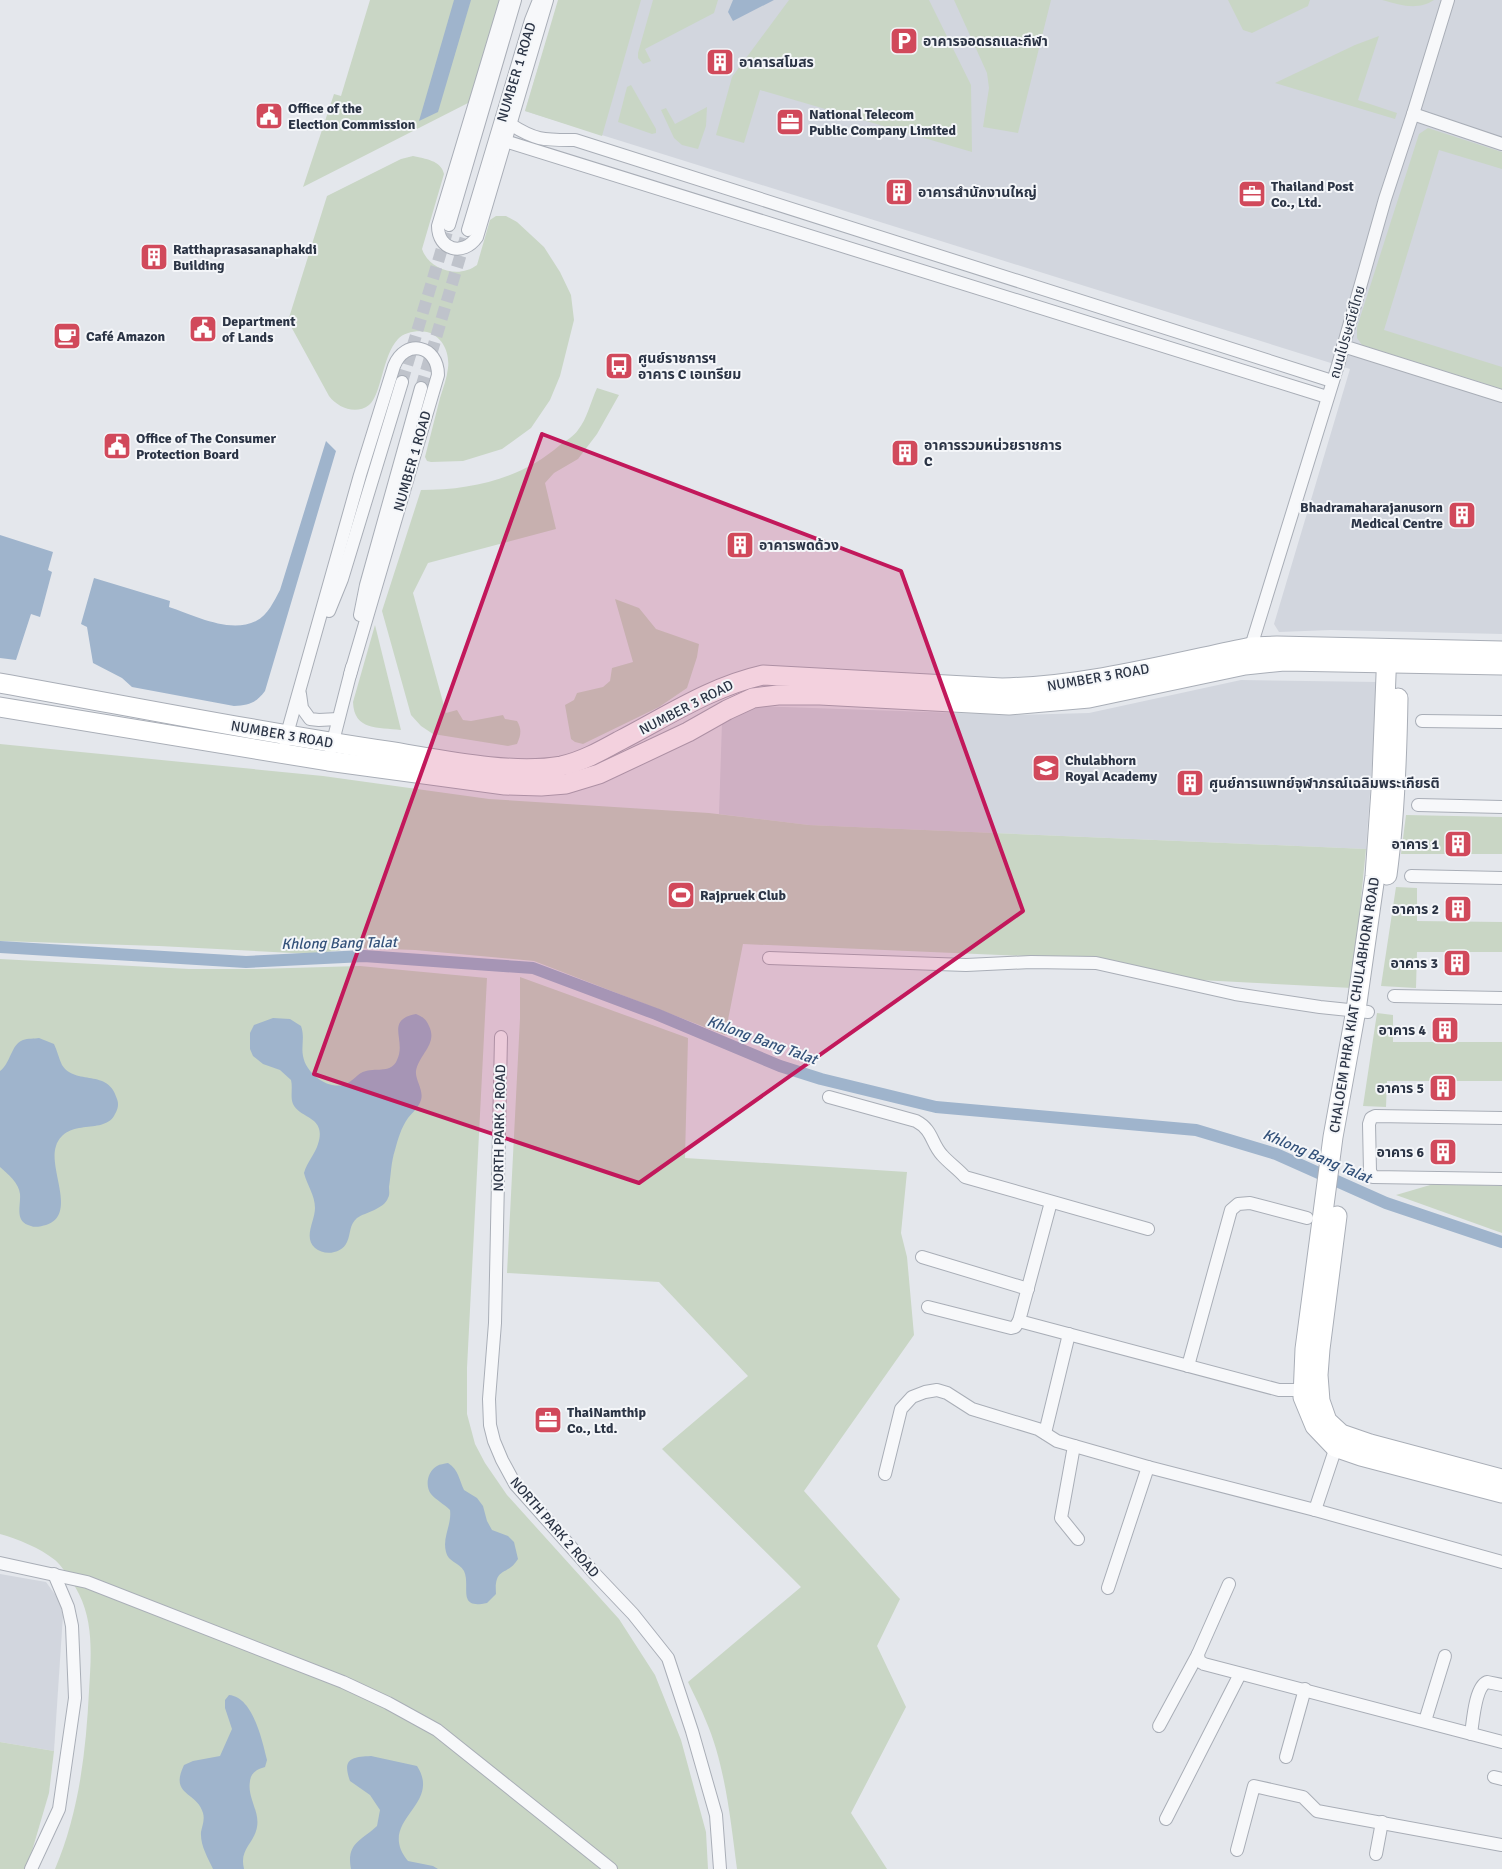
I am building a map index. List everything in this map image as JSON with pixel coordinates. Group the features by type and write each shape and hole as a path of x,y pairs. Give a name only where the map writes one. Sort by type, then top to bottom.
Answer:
{"street":[{"name":"NUMBER 1 ROAD","path":"506,0 438,226 439,236 443,242 460,249 474,242 477,237 548,0"},
{"name":"NUMBER 1 ROAD","path":"449,225 514,0"},
{"name":"NUMBER 1 ROAD","path":"468,230 530,20 539,0"},
{"name":"ถนนไปรษณีย์ไทย","path":"1248,656 1343,346 1384,199 1413,114 1448,0"},
{"path":"1413,114 1502,144"},
{"path":"510,124 535,138 575,140 1332,381"},
{"path":"560,158 554,151 556,144 575,140"},
{"path":"506,141 1327,397"},
{"path":"1343,346 1502,396"},
{"name":"NUMBER 1 ROAD","path":"307,663 360,475 394,366 400,356 410,349 422,349 428,352 436,361 438,374 350,675 330,752"},
{"path":"1288,385 1295,378 1292,369"},
{"path":"284,744 307,663 342,579 402,382"},
{"name":"NUMBER 1 ROAD","path":"350,675 366,585 421,388"},
{"name":"NUMBER 3 ROAD","path":"0,706 284,744 505,785 566,784 599,774 688,732 753,698 778,695 820,695 1017,705 1090,698 1248,656 1284,661 1502,651"},
{"name":"NUMBER 3 ROAD","path":"1393,655 1502,665"},
{"name":"CHALOEM PHRA KIAT CHULABHORN ROAD","path":"1338,1440 1327,1421 1320,1401 1311,1390 1320,1349 1321,1225 1340,1139 1393,828 1396,779 1393,655"},
{"name":"NUMBER 3 ROAD","path":"0,682 284,744"},
{"path":"300,687 302,708 306,716 314,720 338,719"},
{"path":"1422,721 1502,722"},
{"path":"1418,805 1502,807"},
{"path":"1411,876 1502,878"},
{"path":"769,958 966,965 1031,962 1096,963 1236,994 1362,1011"},
{"path":"1394,996 1502,998"},
{"name":"NORTH PARK 2 ROAD","path":"501,1036 495,1323 489,1399 490,1425 494,1441 515,1484 633,1614 668,1658 692,1731 716,1815 720,1869"},
{"path":"829,1097 916,1121 925,1126 943,1157 954,1165 965,1178 1148,1229"},
{"path":"1502,1118 1375,1116 1371,1118 1369,1134 1370,1171 1373,1177 1502,1179"},
{"path":"928,1307 1010,1328 1015,1327 1019,1321 1051,1202"},
{"path":"1188,1366 1231,1210 1238,1204 1250,1202 1321,1225"},
{"path":"922,1257 1028,1289"},
{"path":"1019,1321 1279,1390 1311,1390"},
{"path":"1045,1433 1069,1334"},
{"path":"885,1474 900,1409 912,1397 937,1390 946,1393 972,1409 1038,1428 1057,1441 1502,1562"},
{"path":"1338,1440 1370,1444 1502,1479"},
{"path":"1338,1440 1361,1456 1502,1494"},
{"path":"1315,1510 1338,1440"},
{"path":"1074,1446 1061,1518 1078,1539"},
{"path":"1108,1588 1148,1467"},
{"path":"0,1563 87,1582 342,1682 388,1702 437,1730 611,1869"},
{"path":"31,1869 59,1809 75,1698 72,1626 68,1607 54,1574"},
{"path":"1159,1726 1198,1654 1229,1584"},
{"path":"1198,1654 1199,1661 1204,1664 1502,1742"},
{"path":"1425,1722 1445,1656"},
{"path":"1166,1819 1240,1674"},
{"path":"1471,1734 1481,1686 1487,1682 1502,1684"},
{"path":"1286,1757 1305,1689"},
{"path":"1237,1850 1254,1786 1303,1797 1317,1811 1502,1845"},
{"path":"1376,1854 1382,1822"}],"highlighted area":[{"path":"542,434 901,571 1023,911 639,1183 314,1074"}],"shaded area":[{"path":"559,0 1502,0 1502,634 1331,630 1279,632 1274,624 1350,369 525,111"},
{"name":"Chulabhorn Royal Academy","path":"1241,680 1378,682 1366,849 809,825 719,814 722,722 757,706 1015,715 1089,713"},
{"path":"0,1574 46,1582 59,1600 63,1615 54,1751 0,1742"}],"green space":[{"path":"370,0 501,0 470,102 303,187 334,94 341,96"},
{"path":"558,0 641,0 602,136 525,111"},
{"path":"653,0 718,0 714,13 645,49 651,61 643,64 638,58 638,53"},
{"path":"789,0 929,0 971,85 972,152 760,90 744,143 716,135 732,77"},
{"path":"954,0 1051,0 1018,133 983,127 989,88 987,73"},
{"path":"1228,0 1310,0 1308,6 1252,33 1243,30"},
{"path":"1382,0 1434,0 1415,6"},
{"path":"1379,36 1358,100 1397,113 1395,119 1275,83 1355,45"},
{"path":"631,85 656,129 656,133 652,134 618,122 627,87"},
{"path":"707,107 706,126 698,149 682,145 674,138 661,110 666,108 675,124"},
{"path":"1428,128 1502,152 1502,169 1439,150 1384,330 1502,367 1502,389 1362,345 1357,338 1357,327 1419,134"},
{"path":"413,156 436,163 444,174 422,249 431,262 438,267 454,272 470,269 477,265 490,220 496,216 506,216 517,222 544,247 560,272 571,295 574,320 560,376 550,400 531,428 502,449 463,461 431,462 427,461 425,457 448,368 448,356 444,346 437,337 420,331 407,333 398,339 389,355 373,400 364,408 353,410 342,407 329,396 288,321 327,196 401,159"},
{"path":"597,388 619,395 597,434 578,459 554,473 545,483 556,529 428,563 413,593 446,713 457,710 463,720 471,721 503,715 505,719 517,721 520,732 517,744 508,746 433,734 421,726 411,715 382,611 421,490 477,485 512,474 545,457 570,438 581,426"},
{"path":"615,599 639,608 656,629 699,644 697,657 687,688 659,707 583,744 575,742 571,739 565,705 574,700 577,693 603,687 610,681 612,668 633,662"},
{"path":"375,625 401,730 369,726 358,718 354,711 353,702"},
{"name":"Rajpruek Club","path":"0,744 323,776 489,799 709,813 809,825 1366,849 1352,988 1199,980 1097,959 743,944 725,1035 534,961 415,950 357,948 311,954 159,946 0,941"},
{"name":"อาคาร 1","path":"1406,815 1502,817 1502,854 1401,854"},
{"path":"1396,887 1417,888 1417,921 1502,922 1502,952 1417,952 1416,988 1381,986"},
{"path":"0,959 189,969 360,966 487,978 467,1368 467,1414 475,1444 485,1463 507,1495 619,1619 655,1675 681,1740 706,1832 708,1869 55,1869 70,1826 80,1781 88,1714 90,1641 84,1605 75,1586 61,1567 55,1560 36,1548 0,1534"},
{"path":"520,977 688,1038 685,1158 907,1172 901,1233 907,1257 914,1335 804,1491 900,1599 877,1646 906,1707 851,1813 887,1869 737,1869 723,1775 713,1738 688,1682 801,1587 662,1449 748,1376 659,1282 507,1273 520,1018"},
{"path":"1377,1013 1393,1015 1393,1042 1502,1042 1502,1081 1387,1081 1386,1107 1363,1106"},
{"path":"1437,1183 1502,1186 1502,1233 1396,1195"},
{"path":"0,1742 54,1751 49,1793 25,1869 0,1869"}],"water":[{"path":"454,0 471,0 438,112 419,121"},
{"path":"733,0 774,0 733,21 728,12"},
{"path":"326,441 336,451 265,691 255,701 234,706 132,687 122,678 93,663 87,627 81,624 94,578 170,601 169,607 212,622 235,625 246,624 256,621 264,615 280,590"},
{"path":"0,535 53,552 48,570 52,572 40,617 31,614 16,660 0,658"},
{"path":"416,1014 427,1022 431,1038 430,1044 416,1071 422,1096 421,1100 408,1118 399,1138 393,1159 389,1197 383,1205 354,1221 345,1246 337,1251 328,1253 319,1251 310,1239 315,1203 304,1173 318,1144 319,1128 312,1119 301,1113 293,1104 291,1080 280,1070 263,1064 253,1056 250,1049 250,1033 254,1025 273,1018 290,1019 301,1026 303,1056 308,1068 324,1082 337,1086 350,1082 363,1072 392,1067 399,1053 398,1032 401,1021 406,1017"},
{"path":"39,1038 54,1044 62,1065 68,1071 75,1075 100,1080 107,1084 113,1090 118,1105 116,1112 110,1120 103,1124 77,1128 68,1131 61,1137 56,1146 55,1156 60,1190 60,1212 55,1220 46,1225 34,1227 22,1221 20,1217 18,1186 0,1167 0,1071 4,1068 13,1049 19,1042 25,1039"},
{"path":"448,1463 457,1472 464,1490 477,1498 483,1506 487,1521 492,1530 508,1536 514,1542 518,1559 514,1565 499,1575 496,1594 487,1603 477,1604 471,1603 468,1600 464,1571 449,1558 445,1547 450,1510 429,1491 428,1479 431,1472 439,1465"},
{"path":"229,1695 244,1703 250,1711 259,1731 267,1760 265,1767 255,1771 251,1778 250,1793 257,1815 257,1827 243,1856 244,1869 213,1869 202,1842 203,1813 200,1806 182,1788 180,1775 184,1765 193,1761 220,1756 232,1729 225,1708 225,1700"},
{"path":"371,1756 417,1766 423,1780 422,1792 403,1823 399,1834 400,1847 408,1861 433,1866 438,1869 351,1869 350,1860 353,1848 360,1839 377,1826 380,1810 370,1795 350,1781 347,1768 353,1759"}],"waterway":[{"name":"Khlong Bang Talat","path":"0,947 246,962 364,956 533,968 656,1014 780,1066 821,1079 936,1107 1196,1130 1276,1154 1386,1203 1502,1242"}],"tunnel":[{"path":"402,382 449,225"},
{"path":"421,388 468,230"}],"place":[{"name":"อาคารจอดรถและกีฬา","path":"904,41"},
{"name":"อาคารสโมสร","path":"720,62"},
{"name":"Office of the Election Commission","path":"269,116"},
{"name":"National Telecom Public Company Limited","path":"790,122"},
{"name":"อาคารสำนักงานใหญ่","path":"899,192"},
{"name":"Thailand Post Co., Ltd.","path":"1252,194"},
{"name":"Ratthaprasasanaphakdi Building","path":"154,257"},
{"name":"Department of Lands","path":"203,329"},
{"name":"Café Amazon","path":"67,336"},
{"name":"ศูนย์ราชการฯ อาคาร C เอเทรียม","path":"619,366"},
{"name":"Office of The Consumer Protection Board","path":"117,446"},
{"name":"อาคารรวมหน่วยราชการ C","path":"905,453"},
{"name":"Bhadramaharajanusorn Medical Centre","path":"1462,515"},
{"name":"อาคารพดด้วง","path":"740,545"},
{"name":"Chulabhorn Royal Academy","path":"1046,768"},
{"name":"ศูนย์การแพทย์จุฬาภรณ์เฉลิมพระเกียรติ","path":"1190,783"},
{"name":"อาคาร 1","path":"1458,844"},
{"name":"Rajpruek Club","path":"681,895"},
{"name":"อาคาร 2","path":"1458,909"},
{"name":"อาคาร 3","path":"1457,963"},
{"name":"อาคาร 4","path":"1445,1030"},
{"name":"อาคาร 5","path":"1443,1088"},
{"name":"อาคาร 6","path":"1443,1152"},
{"name":"ThaiNamthip Co., Ltd.","path":"548,1420"}]}
